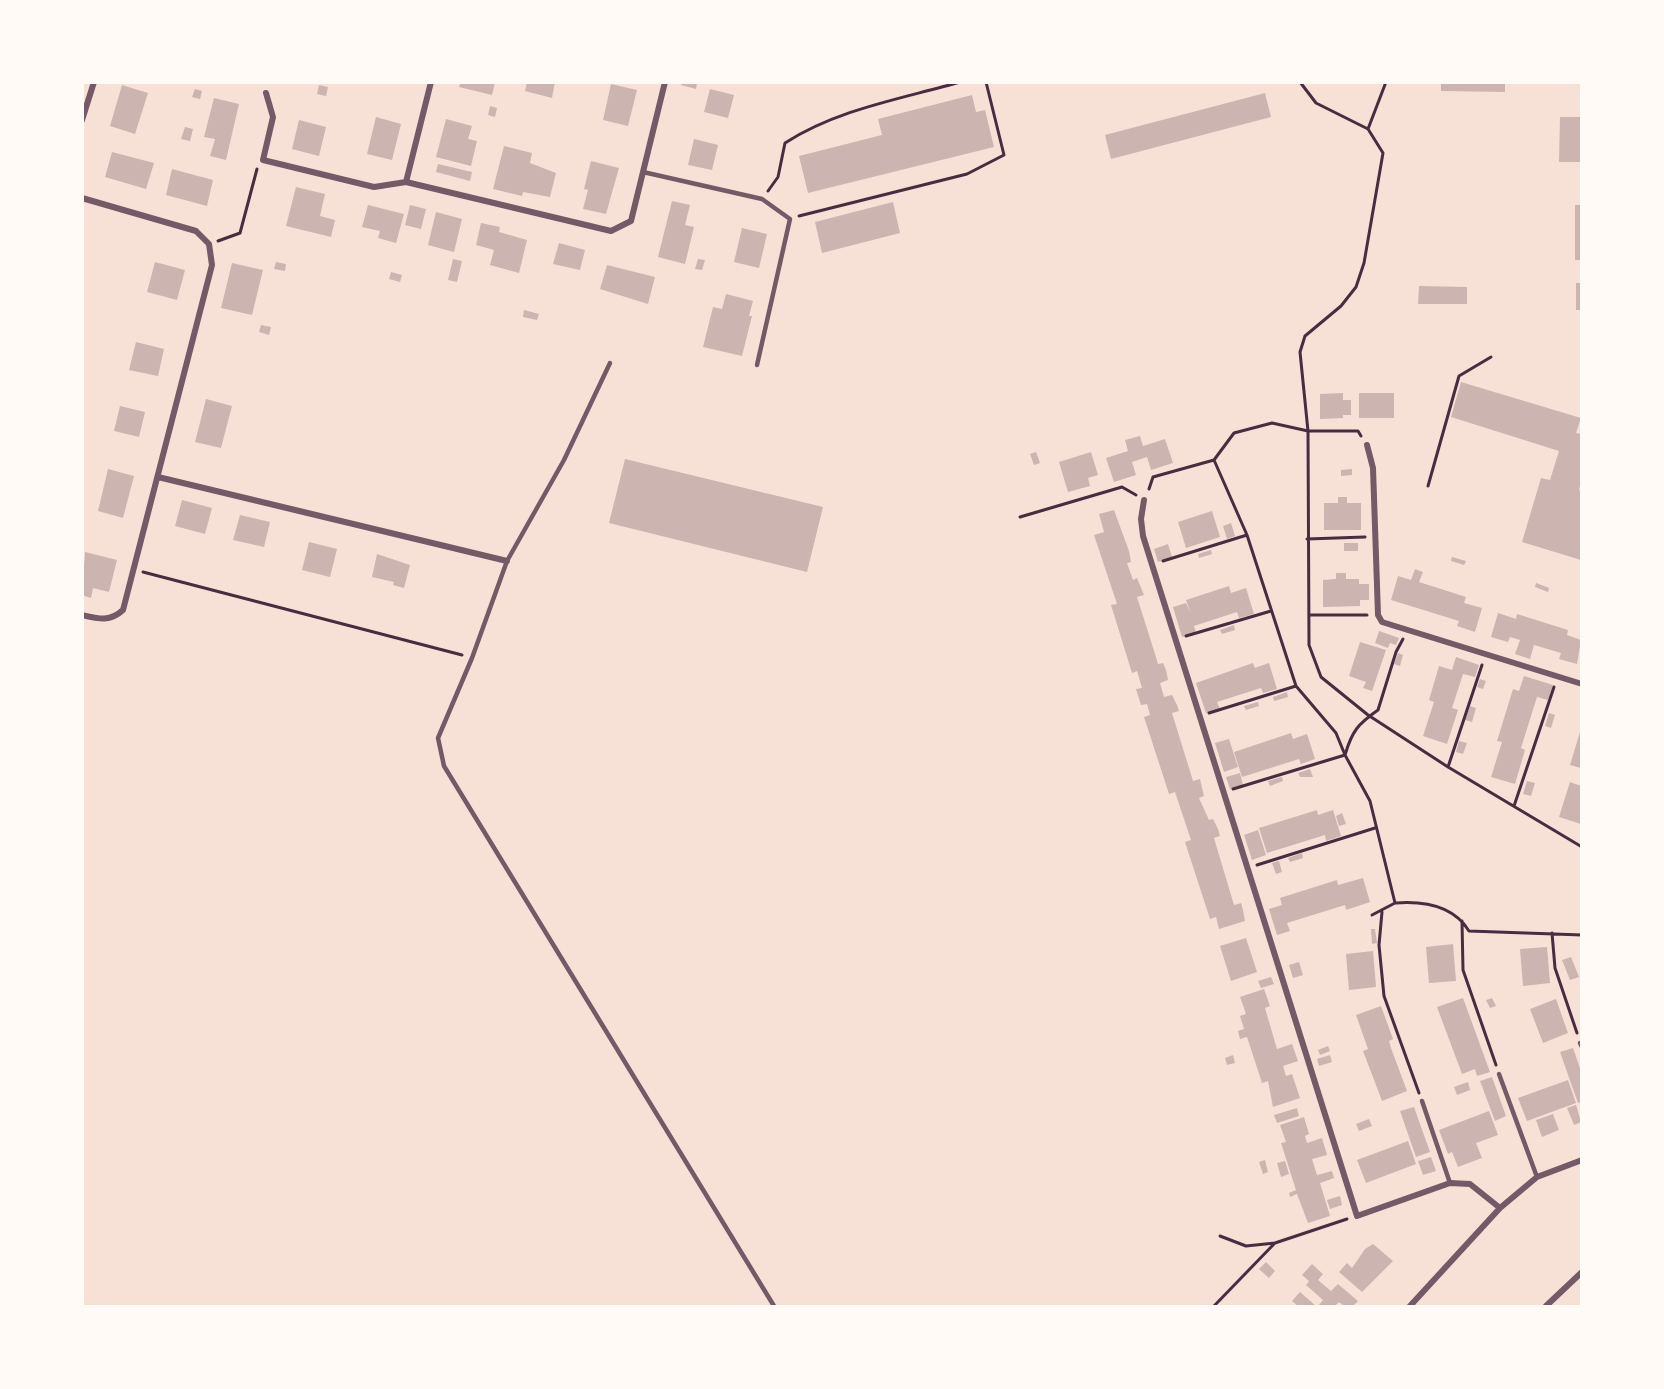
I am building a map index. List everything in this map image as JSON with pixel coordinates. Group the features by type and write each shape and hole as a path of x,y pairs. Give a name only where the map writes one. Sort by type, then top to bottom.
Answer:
{"street":[{"path":"82,120 94,82"},
{"path":"405,182 430,82"},
{"path":"266,93 273,117 263,160 374,187 405,182 611,231 631,221 665,82"},
{"path":"82,198 196,231 209,244 212,266 123,610 115,617 102,619 82,615"},
{"path":"1367,445 1373,468 1378,615 1382,622 1581,684"},
{"path":"158,477 507,561"},
{"path":"1144,500 1141,519 1152,564 1357,1215 1450,1183 1470,1184 1500,1208"},
{"path":"1410,1306 1500,1208 1537,1177 1581,1160"},
{"path":"1546,1306 1581,1272"}],"lane":[{"path":"643,172 762,200 790,219 756,365"},
{"path":"610,363 564,460 507,561 472,658 438,738 444,766 774,1306"},
{"path":"1499,1074 1537,1177"},
{"path":"1422,1101 1450,1183"}],"path":[{"path":"762,200 778,177 785,143 808,129 837,116 960,82"},
{"path":"790,219 967,174 1004,155 986,82"},
{"path":"1300,82 1316,103 1368,129 1383,153 1364,263 1356,287 1341,306 1305,336 1301,343 1301,369 1308,431 1309,645 1321,677 1368,715 1448,767 1581,847"},
{"path":"1368,129 1386,82"},
{"path":"209,244 240,233 256,170 263,160"},
{"path":"1428,486 1459,376 1491,357"},
{"path":"1020,517 1122,487 1144,500 1153,477 1214,460 1234,433 1272,423 1308,431 1358,431 1367,445"},
{"path":"1214,460 1247,535 1296,686 1336,733 1370,801 1395,903"},
{"path":"1152,564 1247,535"},
{"path":"1307,539 1375,536"},
{"path":"135,570 472,658"},
{"path":"1176,639 1271,611"},
{"path":"1309,615 1378,615"},
{"path":"1345,755 1352,734 1368,715 1378,710 1396,652 1400,648 1406,630"},
{"path":"1448,767 1485,654"},
{"path":"1514,807 1558,677"},
{"path":"1200,716 1296,686"},
{"path":"1224,792 1345,755"},
{"path":"1248,868 1375,828"},
{"path":"1372,915 1382,912 1395,903 1414,902 1437,906 1462,919 1469,931 1581,934"},
{"path":"1382,912 1379,945 1384,996 1422,1101"},
{"path":"1462,919 1463,970 1499,1074"},
{"path":"1552,933 1555,968 1581,1045"},
{"path":"1220,1236 1246,1246 1275,1243 1357,1215"},
{"path":"1214,1306 1275,1243"}],"building":[{"path":"461,82 495,82 492,95 459,87"},
{"path":"527,82 555,82 552,98 525,91"},
{"path":"682,82 697,82 696,89 681,85"},
{"path":"1441,82 1505,82 1505,92 1441,91"},
{"path":"611,84 637,90 628,126 603,120"},
{"path":"122,85 148,93 135,134 110,126"},
{"path":"319,85 328,87 326,96 317,94"},
{"path":"195,89 202,91 200,99 192,97"},
{"path":"710,89 734,95 728,118 704,112"},
{"path":"1265,93 1271,117 1111,159 1105,135"},
{"path":"972,95 976,112 985,110 994,147 808,193 799,156 882,135 878,119"},
{"path":"214,98 239,104 226,160 210,156 215,139 204,137"},
{"path":"490,106 497,108 495,117 488,115"},
{"path":"376,117 401,124 392,160 367,154"},
{"path":"1560,117 1581,117 1581,162 1559,162"},
{"path":"446,119 472,126 468,139 477,141 471,166 436,157"},
{"path":"299,120 326,127 319,156 292,149"},
{"path":"185,127 193,129 190,141 181,139"},
{"path":"694,139 718,145 712,170 688,165"},
{"path":"504,146 532,153 530,163 556,173 550,197 523,192 522,196 493,189"},
{"path":"112,152 154,163 146,189 105,177"},
{"path":"591,161 619,168 606,214 583,209 588,190 584,189"},
{"path":"438,164 472,172 470,181 436,172"},
{"path":"172,169 213,180 207,206 166,195"},
{"path":"296,187 325,194 320,216 335,220 331,237 286,226"},
{"path":"672,201 690,205 685,225 694,227 685,264 658,257"},
{"path":"893,202 900,233 822,253 815,222"},
{"path":"368,205 404,214 396,243 378,238 380,231 362,227"},
{"path":"410,205 426,209 421,229 405,225"},
{"path":"1575,205 1581,205 1581,260 1575,260"},
{"path":"436,212 462,219 454,252 428,245"},
{"path":"481,223 500,227 499,232 527,240 519,273 490,265 494,250 476,245"},
{"path":"742,228 767,234 759,268 734,262"},
{"path":"559,243 585,250 580,270 553,264"},
{"path":"453,259 462,261 457,282 448,280"},
{"path":"698,259 705,260 702,270 695,269"},
{"path":"155,262 185,270 177,300 147,292"},
{"path":"276,262 286,264 285,271 274,269"},
{"path":"232,263 263,270 252,315 221,308"},
{"path":"607,265 655,277 648,304 600,289"},
{"path":"391,272 402,275 400,282 389,279"},
{"path":"1576,283 1581,283 1581,310 1576,310"},
{"path":"1419,286 1467,287 1467,304 1418,304"},
{"path":"726,294 753,301 749,316 752,316 742,356 703,347 713,307 722,309"},
{"path":"524,310 539,314 537,320 523,317"},
{"path":"261,325 271,327 269,335 259,332"},
{"path":"136,342 164,349 158,376 129,370"},
{"path":"1461,382 1581,418 1576,433 1581,434 1579,490 1581,491 1581,560 1522,542 1541,478 1550,480 1559,451 1451,417"},
{"path":"1343,393 1343,400 1351,400 1351,415 1343,415 1343,418 1320,419 1320,394"},
{"path":"1359,393 1394,393 1394,418 1359,418"},
{"path":"206,399 232,406 221,448 195,442"},
{"path":"120,406 145,412 139,437 114,431"},
{"path":"1140,436 1143,446 1165,439 1173,463 1151,470 1147,457 1132,462 1136,475 1114,482 1106,458 1128,451 1125,440"},
{"path":"1036,452 1040,463 1034,465 1030,454"},
{"path":"1091,452 1098,475 1088,478 1090,486 1068,492 1059,462"},
{"path":"625,459 823,507 807,572 609,523"},
{"path":"108,469 134,476 123,518 98,511"},
{"path":"1352,469 1352,475 1341,476 1341,470"},
{"path":"1338,497 1347,497 1347,503 1361,503 1361,530 1324,530 1324,503 1338,503"},
{"path":"182,500 212,508 205,534 175,526"},
{"path":"1114,510 1129,551 1131,562 1127,563 1133,580 1137,578 1144,595 1137,597 1158,664 1163,663 1166,670 1168,680 1160,683 1164,697 1172,695 1177,705 1179,711 1172,713 1193,781 1200,779 1204,796 1199,798 1209,820 1213,819 1218,829 1220,836 1214,838 1234,905 1241,903 1243,910 1245,921 1219,929 1216,917 1210,919 1185,842 1191,840 1175,792 1169,794 1144,717 1150,715 1147,704 1141,705 1136,689 1142,688 1137,671 1132,673 1111,605 1117,604 1094,535 1104,532 1099,514"},
{"path":"1212,511 1220,537 1186,548 1178,522"},
{"path":"240,515 270,522 264,547 233,540"},
{"path":"1231,523 1235,536 1227,539 1223,526"},
{"path":"309,542 337,549 330,577 302,570"},
{"path":"1344,543 1358,543 1358,551 1344,551"},
{"path":"1168,544 1172,557 1158,562 1154,549"},
{"path":"1211,550 1212,554 1199,558 1198,554"},
{"path":"85,552 117,560 109,592 93,588 91,598 82,595"},
{"path":"377,554 410,565 404,588 393,585 394,582 372,577"},
{"path":"1452,557 1466,561 1464,565 1451,561"},
{"path":"1415,569 1423,572 1419,582 1466,597 1464,603 1482,608 1475,632 1457,626 1459,621 1391,600 1398,576 1411,580"},
{"path":"1336,573 1346,573 1346,579 1359,579 1359,584 1369,584 1369,600 1360,600 1360,606 1323,607 1323,580 1336,579"},
{"path":"1536,583 1549,588 1548,592 1535,587"},
{"path":"1229,586 1231,593 1246,588 1254,614 1239,618 1237,612 1194,626 1196,633 1182,637 1173,607 1186,603 1191,614 1186,600"},
{"path":"1498,613 1516,619 1517,614 1568,630 1567,635 1581,640 1577,664 1559,659 1561,653 1534,645 1530,659 1515,654 1520,640 1510,637 1508,642 1491,637"},
{"path":"1234,625 1235,630 1222,634 1220,630"},
{"path":"1379,631 1399,638 1396,645 1390,643 1388,648 1375,643"},
{"path":"1360,642 1386,650 1372,691 1363,688 1366,682 1349,676"},
{"path":"1398,653 1403,655 1400,666 1394,664"},
{"path":"1456,657 1479,665 1475,677 1463,674 1452,708 1458,710 1447,744 1423,736 1434,702 1429,700 1439,666 1452,670"},
{"path":"1253,663 1255,668 1269,663 1277,689 1263,693 1261,688 1217,702 1220,709 1206,713 1196,683"},
{"path":"1524,676 1553,685 1548,700 1537,697 1521,748 1525,750 1515,784 1491,777 1502,742 1497,741 1513,689 1519,691"},
{"path":"1480,679 1486,681 1483,689 1477,687"},
{"path":"1287,692 1288,697 1274,701 1273,697"},
{"path":"1258,702 1259,706 1246,710 1244,706"},
{"path":"1470,706 1476,708 1472,722 1465,720"},
{"path":"1549,713 1555,715 1551,728 1545,726"},
{"path":"1581,729 1581,768 1570,765"},
{"path":"1291,733 1293,739 1307,734 1315,759 1301,764 1299,759 1242,777 1234,752"},
{"path":"1229,739 1238,767 1224,772 1215,743"},
{"path":"1459,741 1467,743 1463,754 1456,752"},
{"path":"1310,769 1313,777 1300,777 1298,773"},
{"path":"1240,773 1243,785 1230,789 1226,777"},
{"path":"1282,777 1283,781 1270,786 1268,781"},
{"path":"1527,781 1535,783 1531,796 1523,794"},
{"path":"1570,782 1581,786 1581,824 1559,817"},
{"path":"1317,810 1318,815 1333,810 1341,836 1326,841 1325,835 1267,853 1259,828"},
{"path":"1342,813 1346,824 1339,826 1336,816"},
{"path":"1258,830 1266,855 1252,860 1244,835"},
{"path":"1302,853 1303,858 1290,862 1288,858"},
{"path":"1279,861 1282,872 1276,874 1272,863"},
{"path":"1363,878 1370,902 1346,910 1345,905 1287,923 1290,931 1277,935 1269,909 1282,905 1280,898 1337,880 1338,885"},
{"path":"1371,929 1375,929 1377,943 1372,944"},
{"path":"1246,938 1257,972 1231,981 1220,946"},
{"path":"1453,944 1456,981 1429,983 1426,947"},
{"path":"1547,947 1550,983 1523,986 1520,949"},
{"path":"1373,951 1376,987 1349,990 1346,954"},
{"path":"1571,957 1579,977 1570,980 1562,960"},
{"path":"1299,962 1303,975 1293,978 1289,965"},
{"path":"1271,977 1274,984 1261,988 1258,981"},
{"path":"1264,989 1270,1006 1265,1008 1277,1049 1292,1044 1298,1061 1283,1066 1286,1076 1292,1074 1300,1098 1273,1107 1268,1081 1262,1083 1247,1037 1240,1039 1238,1031 1244,1029 1240,1016 1246,1014 1240,997"},
{"path":"1463,998 1490,1072 1477,1076 1475,1069 1462,1074 1437,1007"},
{"path":"1492,998 1496,1006 1490,1008 1486,1000"},
{"path":"1556,999 1568,1033 1543,1043 1530,1009"},
{"path":"1381,1006 1393,1039 1389,1041 1391,1048 1407,1091 1382,1101 1363,1051 1368,1049 1356,1015"},
{"path":"1328,1046 1330,1051 1320,1055 1318,1050"},
{"path":"1573,1048 1581,1071 1581,1102 1578,1103 1560,1052"},
{"path":"1233,1055 1235,1063 1227,1065 1225,1058"},
{"path":"1330,1055 1332,1062 1319,1066 1317,1059"},
{"path":"1492,1077 1506,1116 1495,1121 1480,1081"},
{"path":"1568,1080 1576,1103 1527,1121 1518,1098"},
{"path":"1468,1082 1470,1090 1457,1095 1454,1087"},
{"path":"1576,1105 1581,1122 1574,1125 1567,1108"},
{"path":"1414,1107 1430,1152 1416,1157 1400,1111"},
{"path":"1297,1108 1299,1116 1277,1123 1274,1115"},
{"path":"1489,1111 1498,1135 1476,1143 1482,1158 1458,1167 1452,1152 1448,1154 1439,1130"},
{"path":"1553,1114 1559,1130 1542,1137 1536,1120"},
{"path":"1304,1117 1309,1134 1305,1136 1307,1143 1322,1138 1327,1155 1312,1159 1317,1175 1332,1171 1334,1178 1320,1183 1330,1216 1308,1223 1297,1194 1290,1197 1289,1193 1296,1190 1281,1143 1286,1142 1280,1125"},
{"path":"1369,1119 1372,1126 1359,1131 1356,1124"},
{"path":"1408,1141 1416,1164 1366,1183 1357,1160"},
{"path":"1431,1157 1436,1171 1423,1175 1418,1161"},
{"path":"1265,1160 1268,1172 1263,1174 1259,1162"},
{"path":"1285,1161 1289,1174 1281,1177 1277,1163"},
{"path":"1340,1196 1342,1205 1330,1209 1327,1200"},
{"path":"1373,1244 1393,1261 1362,1292 1339,1272 1347,1263 1352,1268 1365,1249"},
{"path":"1266,1262 1275,1271 1269,1278 1259,1269"},
{"path":"1312,1264 1323,1274 1318,1280 1331,1291 1338,1284 1358,1301 1353,1306 1344,1306 1339,1302 1335,1306 1318,1306 1323,1300 1306,1285 1309,1281 1302,1275"},
{"path":"1300,1292 1316,1306 1298,1306 1292,1301"}]}
